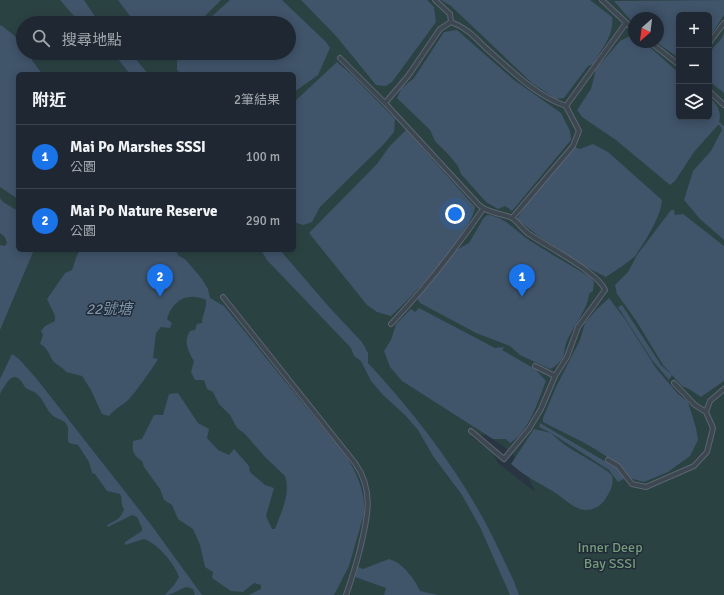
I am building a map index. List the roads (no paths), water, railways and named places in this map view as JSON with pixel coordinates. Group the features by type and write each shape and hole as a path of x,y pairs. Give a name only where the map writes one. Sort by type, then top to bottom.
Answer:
{"lane":[{"path":"435,0 450,14 451,22"},
{"path":"566,106 626,23 602,0"},
{"path":"607,4 611,0"},
{"path":"385,103 408,76 440,29 451,22"},
{"path":"451,22 470,31 484,46 536,91 551,101 566,106 579,131 573,146 512,218"},
{"path":"712,39 724,23"},
{"path":"658,48 676,63"},
{"path":"340,58 385,103 483,209 512,218 528,233 603,284 605,290 578,327 567,357 555,376 541,409 529,429 504,459 471,431"},
{"path":"712,94 724,105"},
{"path":"391,324 415,299 453,253 483,209"},
{"path":"223,297 363,475 368,494 368,514 357,566 346,595"},
{"path":"535,366 555,376"},
{"path":"608,460 618,466 632,484 646,486 694,466 707,452 713,428 706,412 695,405 674,383"},
{"path":"706,412 710,401 724,389"}],"water":[{"path":"60,0 84,0 95,16 74,16"},
{"path":"118,0 221,0 205,16 130,16"},
{"path":"230,0 282,0 326,42 330,48 318,75 296,91 296,72 179,72 177,70 178,60 296,60 296,16 212,16"},
{"path":"301,0 427,0 434,7 436,22 392,82 386,86 376,85 336,36"},
{"path":"441,0 590,0 612,17 612,24 607,42 593,64 588,66 564,98 556,99 532,83 451,6"},
{"path":"724,0 724,15 712,33 712,12 676,12 676,56 664,48 664,12 628,12 628,17 614,1"},
{"path":"1,25 16,38 16,60 32,60 41,72 16,72 16,198 0,187"},
{"path":"457,30 514,80 561,113 570,131 571,140 512,211 505,206 498,209 486,202 461,174 458,166 448,154 435,141 430,130 397,98 401,89 414,78 444,32"},
{"path":"724,32 724,93 712,83 712,50"},
{"path":"628,37 628,48 651,48 676,70 676,120 712,120 712,100 718,108 720,115 719,122 724,126 724,240 700,219 684,200 693,171 711,151 722,130 720,125 718,125 694,152 675,181 670,185 616,140 582,117 577,110 591,89 596,69 620,41"},
{"path":"119,60 137,60 146,72 128,72"},
{"path":"337,62 352,75 395,119 394,132 383,145 320,207 312,222 303,225 296,223 296,100"},
{"path":"406,130 475,207 472,218 453,247 425,281 391,316 377,312 367,305 309,233 377,164 389,147"},
{"path":"593,144 608,152 662,200 656,221 636,255 606,277 584,266 537,235 517,219 531,197 574,147 580,149"},
{"path":"0,198 3,202 16,210 16,252 33,252 0,330 0,245 5,246 7,243 5,237 0,233"},
{"path":"671,210 674,210 675,215 683,214 724,246 724,381 701,397 682,386 663,365 637,322 617,294 615,285 628,272 637,255"},
{"path":"487,215 503,220 526,238 590,277 594,282 593,291 589,294 585,308 567,340 563,358 557,365 550,369 520,355 510,346 476,333 420,303 418,300 418,295 454,251 469,243 483,219"},
{"name":"22號塘","path":"79,252 177,252 178,255 186,260 202,279 208,289 210,298 224,306 346,456 354,469 360,484 364,498 364,514 349,566 334,595 249,595 261,589 261,585 254,583 243,592 231,591 212,578 213,572 205,567 200,545 193,529 178,519 172,505 164,500 160,489 144,467 142,461 134,452 133,441 142,439 154,415 163,415 169,394 178,393 198,423 209,429 207,438 218,450 229,455 234,449 249,466 250,472 265,485 274,488 266,516 272,529 275,529 286,497 287,483 285,476 265,457 245,434 237,428 230,415 219,404 213,392 207,389 204,380 195,380 191,372 194,361 188,350 187,338 190,331 195,330 197,324 202,323 206,306 206,300 199,297 187,297 181,299 173,307 167,319 172,323 170,328 161,327 156,333 153,358 158,359 143,382 129,400 109,416 102,414 91,390 82,376 66,372 54,362 47,349 40,344 43,335 41,331 45,326 55,321 55,316 47,299 65,273 72,270"},
{"path":"262,252 282,252 330,308 362,342 368,353 368,363 406,406 457,475 486,524 519,595 510,595 480,527 462,495 433,456 418,430 371,381 361,361 354,356 351,348 267,260"},
{"path":"609,298 625,319 656,368 678,394 688,402 696,428 698,440 690,456 668,472 644,482 629,478 622,469 602,453 543,422 543,418 556,387 580,340 585,323"},
{"path":"622,305 661,365 672,375 669,380 652,360 618,307"},
{"path":"419,308 495,348 504,347 502,350 535,369 546,381 528,424 517,438 510,443 506,439 493,439 402,381 390,367 384,351 391,340 396,324 411,309 415,312"},
{"path":"12,354 19,359 36,378 152,526 202,595 195,595 193,589 187,587 165,595 179,577 169,560 155,545 144,539 125,545 125,542 142,531 137,517 132,515 108,527 107,525 120,517 123,512 124,509 120,494 107,491 95,474 92,473 89,462 78,445 69,443 68,427 66,423 52,415 37,394 26,388 18,378 14,377 9,380 0,395 0,379"},
{"path":"540,423 618,469 625,478 618,482 609,470 539,427"},
{"path":"534,429 551,433 565,445 605,469 612,475 613,482 611,490 598,507 582,510 574,507 557,494 522,473 511,464"},
{"path":"389,559 399,564 408,572 420,591 438,595 384,595 386,588 355,577 358,567 363,569"}],"place":[{"name":"Mai Po Nature Reserve","path":"160,297"},
{"name":"Mai Po Marshes SSSI","path":"522,297"}],"park label":[{"name":"Inner Deep Bay SSSI","path":"610,556"}]}
